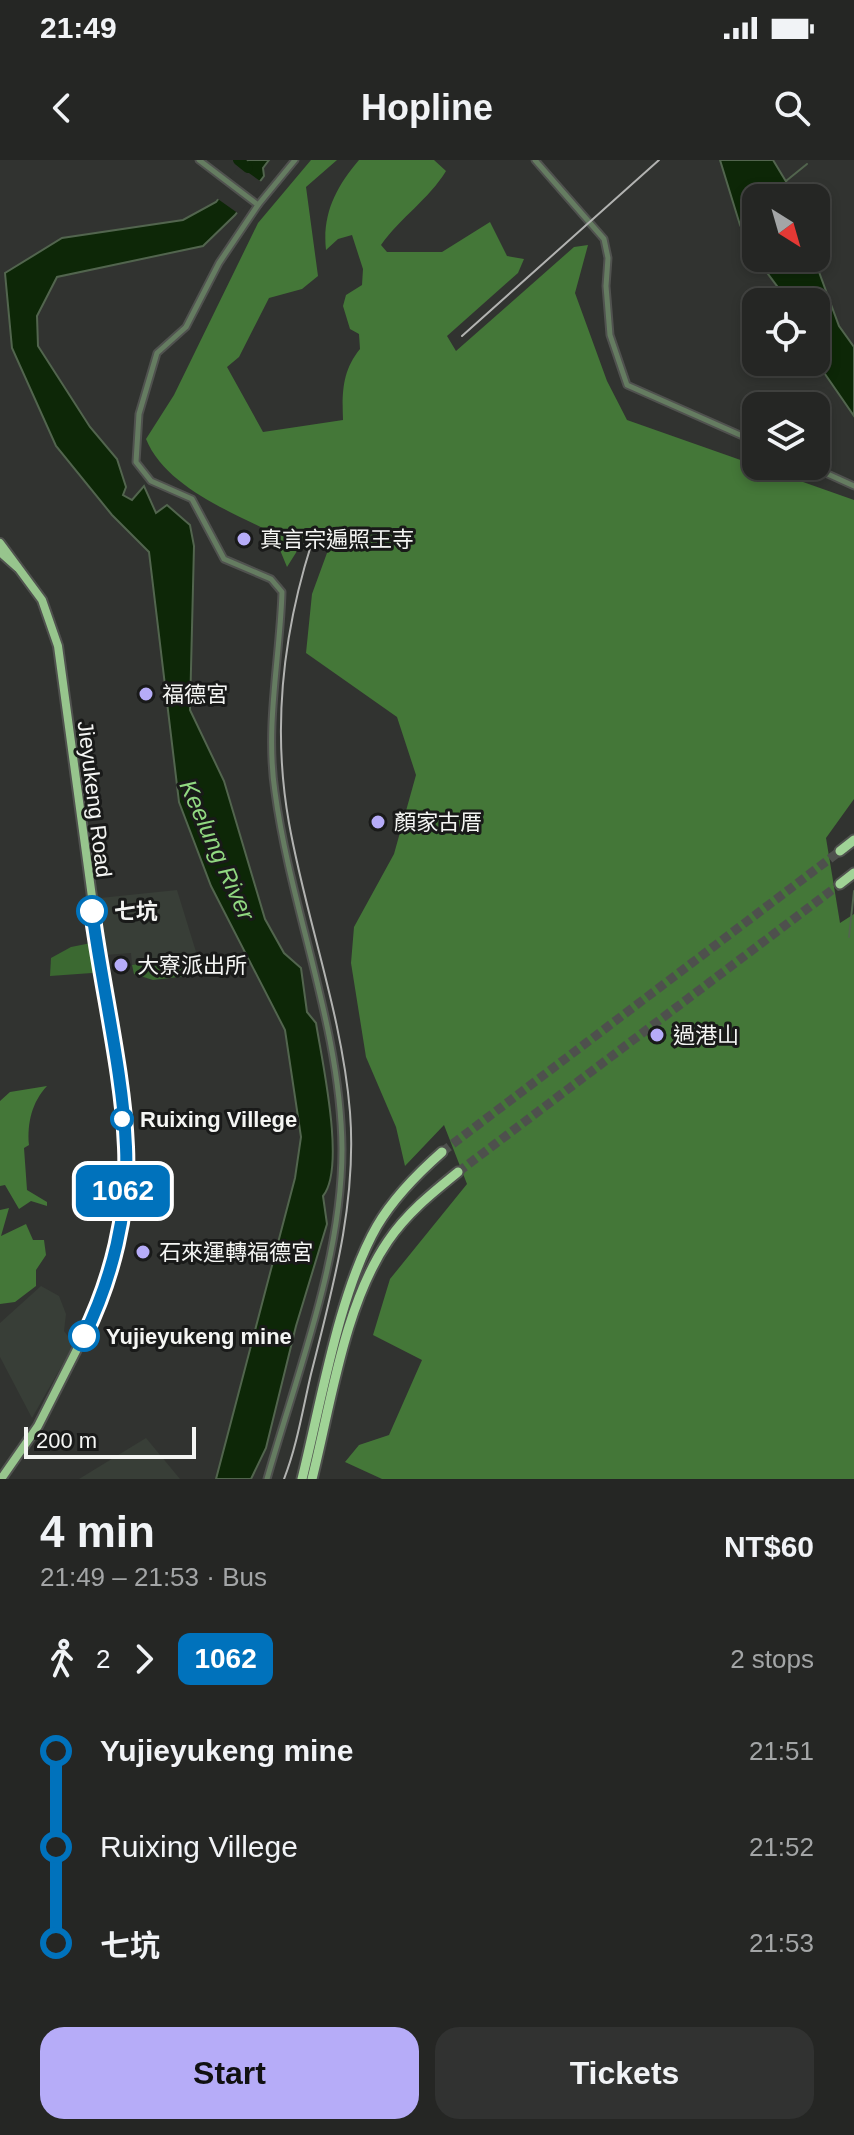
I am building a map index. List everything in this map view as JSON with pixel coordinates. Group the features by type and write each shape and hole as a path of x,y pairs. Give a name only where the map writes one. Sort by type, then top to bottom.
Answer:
{"highway":[{"path":"840,851 854,840"},
{"path":"840,884 854,873"},
{"path":"302,1479 357,1268 385,1214 423,1169 442,1152"},
{"path":"312,1479 352,1320 370,1271 399,1226 458,1172"}],"main road":[{"path":"0,543 17,567"},
{"path":"0,552 17,567"},
{"name":"Jieyukeng Road","path":"1,1479 38,1426 100,1304 110,1276 120,1223 126,1148 58,646 42,600 17,567"}],"street":[{"path":"199,160 258,205"},
{"path":"267,1479 338,1212 342,1146 339,1102 274,788 272,695 282,592 271,579 224,559 192,499 151,481 140,471 136,462 139,414 148,374 157,353 186,327 219,263 258,205 295,160"},
{"path":"535,160 604,239 608,258 606,286 610,335 627,385 742,436"},
{"path":"830,475 854,486"}],"shaded area":[{"path":"177,890 197,955 132,965 131,953 106,955 100,898"},
{"path":"96,942 106,972 50,976 51,958 71,947"},
{"path":"202,954 204,974 153,980 134,974 132,965"},
{"path":"41,1286 59,1296 66,1314 64,1331 74,1344 32,1418 0,1357 0,1323"},
{"path":"146,1438 180,1479 79,1479"}],"green space":[{"path":"311,160 337,160 306,187 318,276 302,289 269,298 239,357 227,367 263,432 343,420 344,383 360,349 359,334 350,329 343,306 346,295 362,285 363,269 352,235 338,239 326,250 329,213 344,180 359,160 434,160 446,171 381,245 387,252 442,252 490,222 507,256 524,259 518,273 447,336 456,351 574,247 588,245 575,293 607,381 627,420 742,461 742,480 797,480 854,500 854,799 826,838 840,923 854,914 854,1479 382,1479 345,1462 359,1445 389,1435 422,1360 373,1335 390,1279 467,1184 444,1125 405,1166 396,1127 366,1057 351,963 354,927 394,854 416,775 397,717 306,653 312,594 331,542 309,532 287,567 273,533 218,506 183,484 155,456 146,439 174,395 258,223"},
{"path":"47,1086 34,1106 29,1145 24,1148 27,1190 47,1202 47,1206 31,1201 19,1209 5,1185 0,1186 0,1101 10,1092"},
{"path":"9,1208 1,1236 26,1224 33,1240 44,1240 46,1255 36,1270 36,1286 15,1302 0,1304 0,1210"}],"water":[{"name":"Keelung River","path":"248,160 269,160 263,168 264,176 235,215 203,246 57,277 37,316 38,346 90,427 117,459 126,487 123,495 132,500 144,486 156,513 167,505 190,525 194,546 190,710 224,781 265,919 284,953 301,968 307,1012 316,1023 327,1087 332,1162 330,1182 323,1196 327,1224 296,1326 266,1448 251,1479 216,1479 295,1178 301,1137 285,1030 211,886 179,802 149,552 112,515 56,446 12,348 5,273 62,238 183,220 216,202"},
{"path":"720,160 773,160 788,184 742,184 742,229"},
{"path":"766,272 819,272 825,288 778,288"},
{"path":"830,302 839,326 854,347 854,416 826,376 830,376"}],"pier":[{"path":"239,166 263,183 239,214 215,197"}],"waterway":[{"path":"238,160 248,168"},
{"path":"786,181 807,164"},
{"path":"849,937 854,891"}],"tunnel":[{"path":"442,1152 840,851"},
{"path":"458,1172 840,884"}],"railway":[{"path":"462,336 659,160"},
{"path":"284,1479 335,1277 347,1212 351,1146 346,1075 332,1003 296,859 281,752 287,646 312,542"}],"bus line":[{"name":"1062","path":"84,1336 110,1276 120,1223 126,1148 92,911"}],"place":[{"name":"真言宗遍照王寺","path":"244,539"},
{"name":"福德宮","path":"146,694"},
{"name":"顏家古厝","path":"378,822"},
{"name":"七坑","path":"92,911"},
{"name":"大寮派出所","path":"121,965"},
{"name":"過港山","path":"657,1035"},
{"name":"Ruixing Villege","path":"122,1119"},
{"name":"石來運轉福德宮","path":"143,1252"},
{"name":"Yujieyukeng mine","path":"84,1336"}]}
